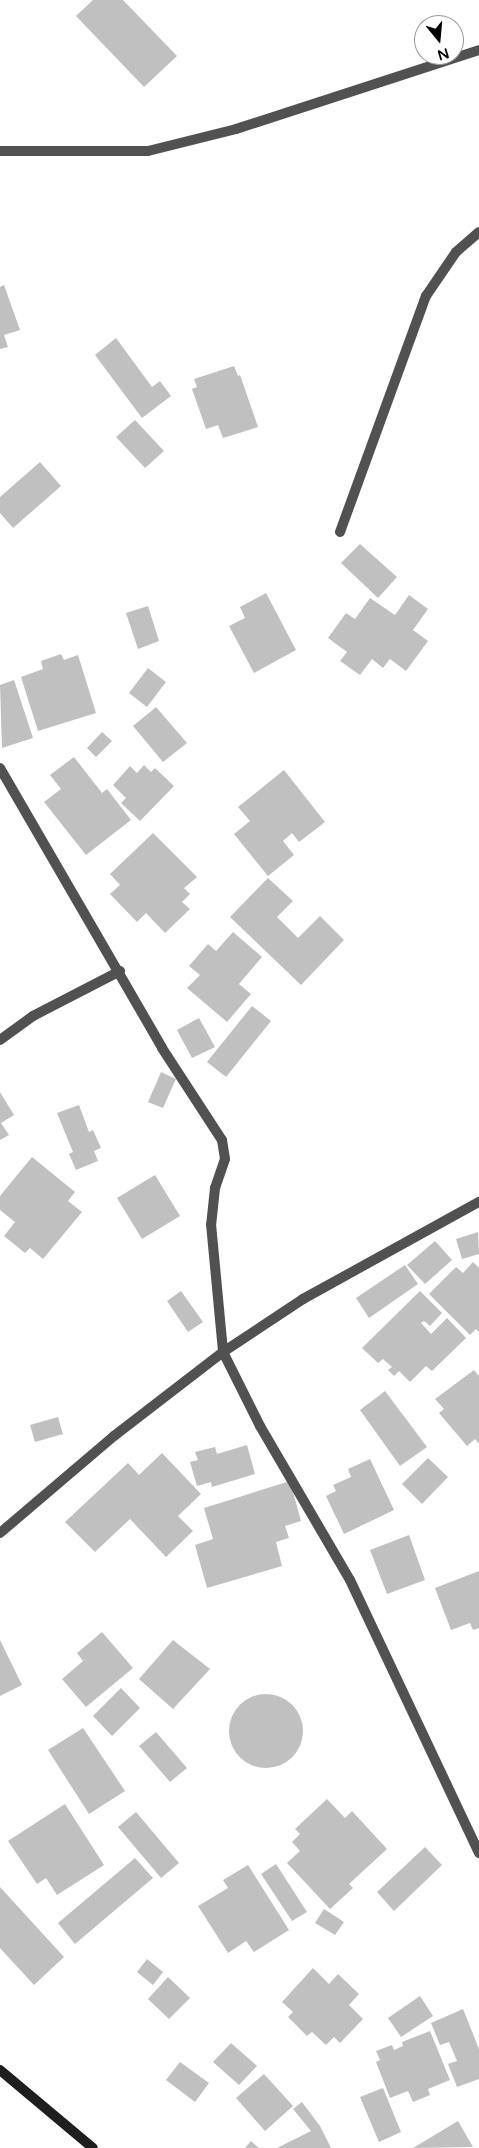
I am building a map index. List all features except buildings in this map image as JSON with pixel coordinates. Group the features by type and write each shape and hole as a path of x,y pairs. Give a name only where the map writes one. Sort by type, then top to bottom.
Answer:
{"main road":[{"path":"0,2070 93,2148"}],"street":[{"path":"0,151 148,152 236,129 479,50"},
{"path":"340,532 426,296 456,252 479,232"},
{"path":"0,768 120,971 162,1048 222,1140 224,1159 215,1188 211,1224 223,1352 260,1426 350,1580 479,1853"},
{"path":"0,1040 33,1016 120,971"},
{"path":"0,1533 114,1436 223,1352 303,1299 479,1202"}]}
